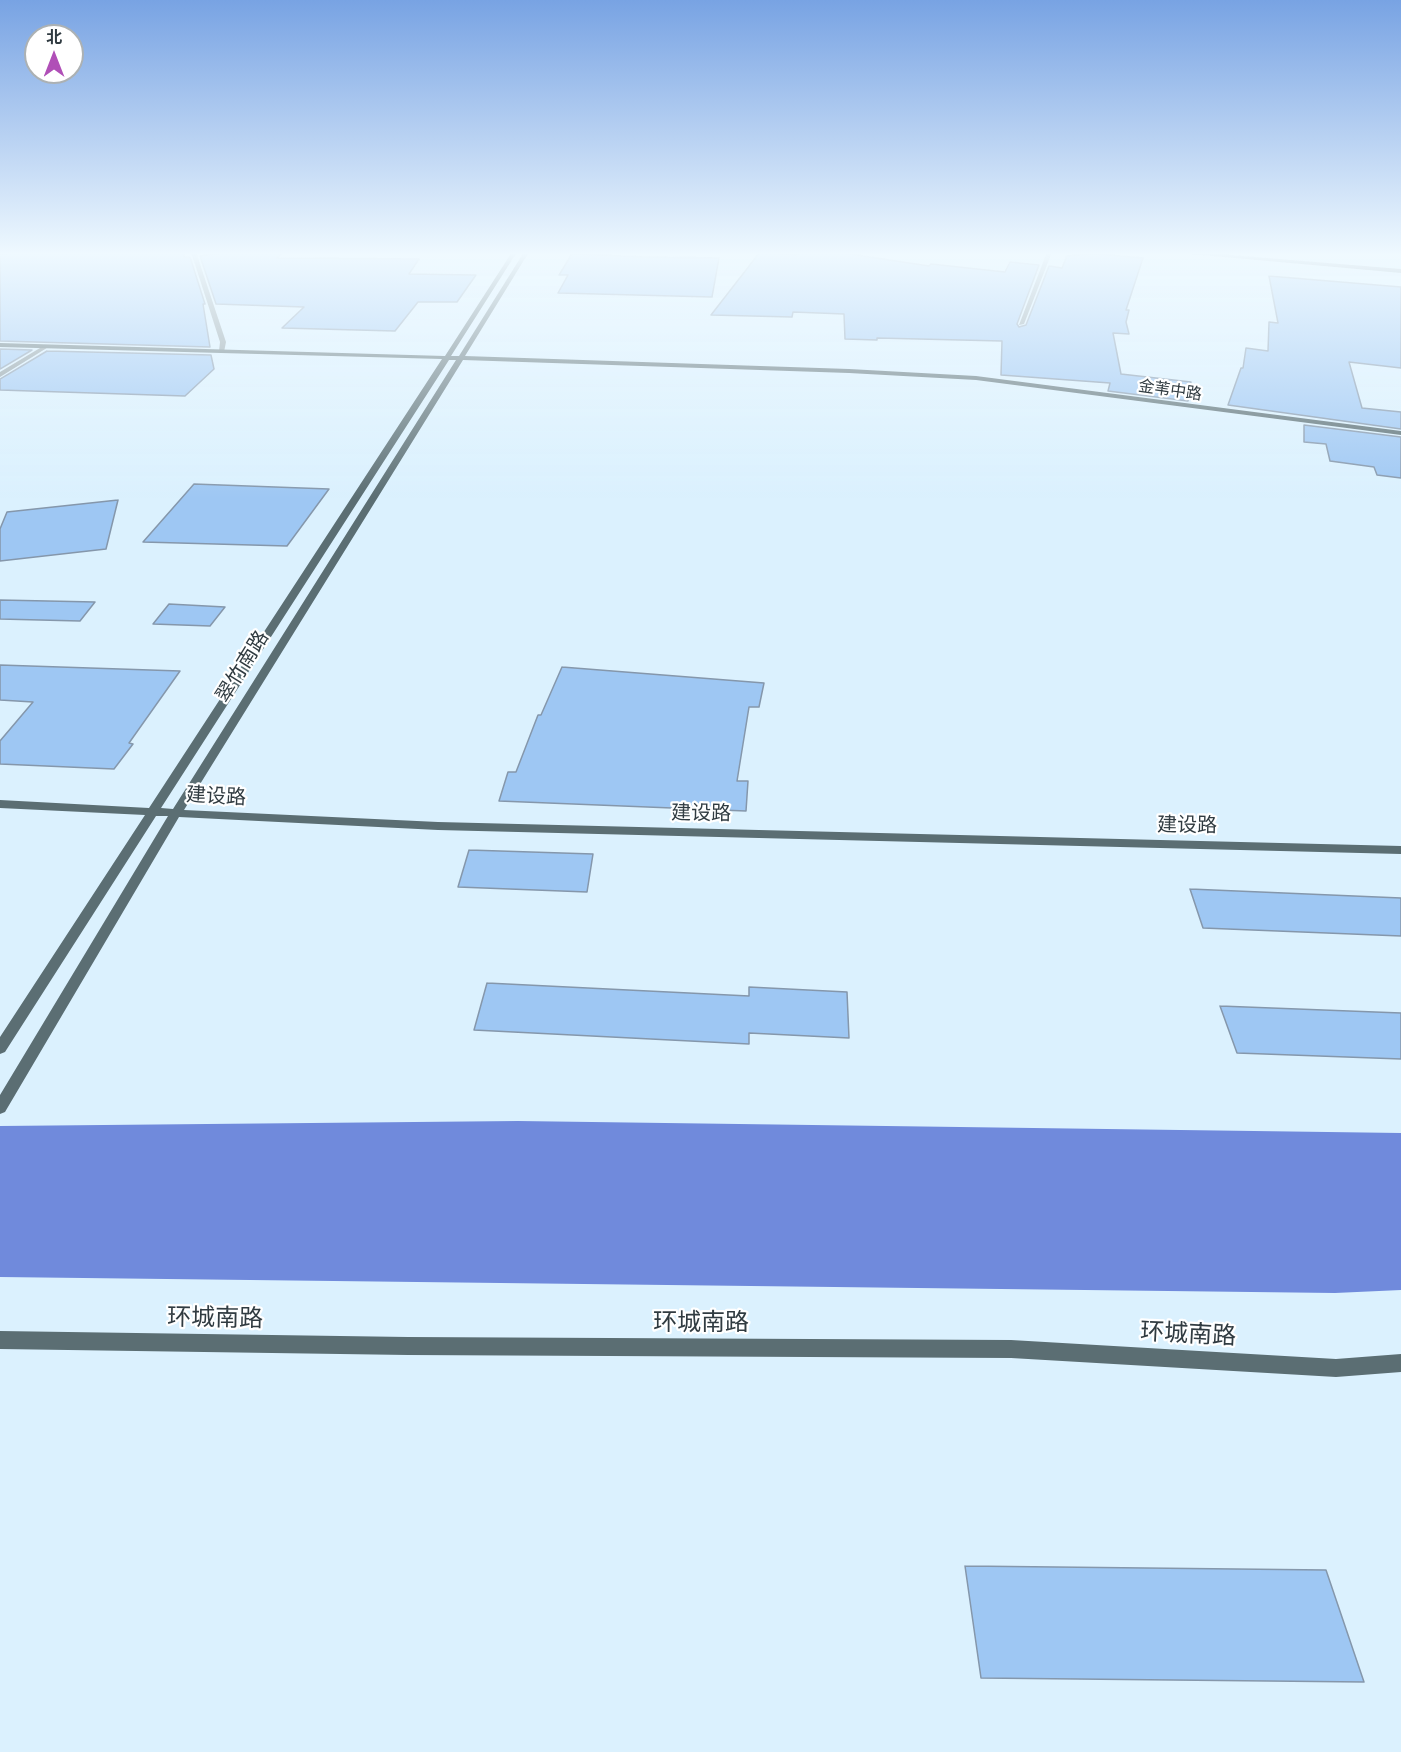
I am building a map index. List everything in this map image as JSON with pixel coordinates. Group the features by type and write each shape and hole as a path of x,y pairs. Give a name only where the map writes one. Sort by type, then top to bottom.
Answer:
{"main road":[{"name":"翠竹南路","path":"0,1048 463,334"},
{"name":"翠竹南路","path":"1,1107 176,813 475,334"},
{"name":"金苇中路","path":"0,345 849,371 976,378 1401,434"},
{"name":"建设路","path":"0,804 438,826 1401,850"},
{"name":"环城南路","path":"0,1340 408,1346 1011,1349 1336,1368 1401,1363"}],"street":[{"path":"220,334 223,342 222,351"},
{"path":"0,375 46,346"}],"water":[{"path":"518,1121 1401,1133 1401,1290 1335,1293 0,1277 0,1126"}],"building":[{"path":"0,334 208,334 210,347 0,341"},
{"path":"845,334 1113,334 1121,374 1191,382 1188,401 1108,391 1110,383 1001,375 1002,341 845,339"},
{"path":"1269,334 1401,334 1401,368 1349,362 1362,408 1401,412 1401,429 1228,405 1241,368 1243,368 1246,348 1268,351"},
{"path":"0,349 32,350 0,369"},
{"path":"47,351 211,355 214,369 185,396 0,390 0,379"},
{"path":"1304,425 1401,437 1401,478 1377,475 1374,467 1330,461 1326,444 1304,442"},
{"path":"194,484 329,489 287,546 143,542"},
{"path":"118,500 106,549 0,561 0,529 7,512"},
{"path":"0,600 95,602 80,621 0,619"},
{"path":"169,604 225,607 210,626 153,624"},
{"path":"0,665 180,671 129,743 133,744 114,769 0,764 0,741 33,702 0,700"},
{"path":"562,667 764,683 759,707 749,707 737,781 748,781 746,811 499,801 508,772 516,772 538,715 541,715"},
{"path":"469,850 593,854 587,892 458,887"},
{"path":"1190,889 1401,898 1401,936 1203,928"},
{"path":"487,983 749,996 749,987 847,992 849,1038 749,1033 749,1044 474,1030"},
{"path":"1220,1006 1401,1013 1401,1059 1237,1053"},
{"path":"965,1566 1326,1570 1364,1682 981,1678"}]}
